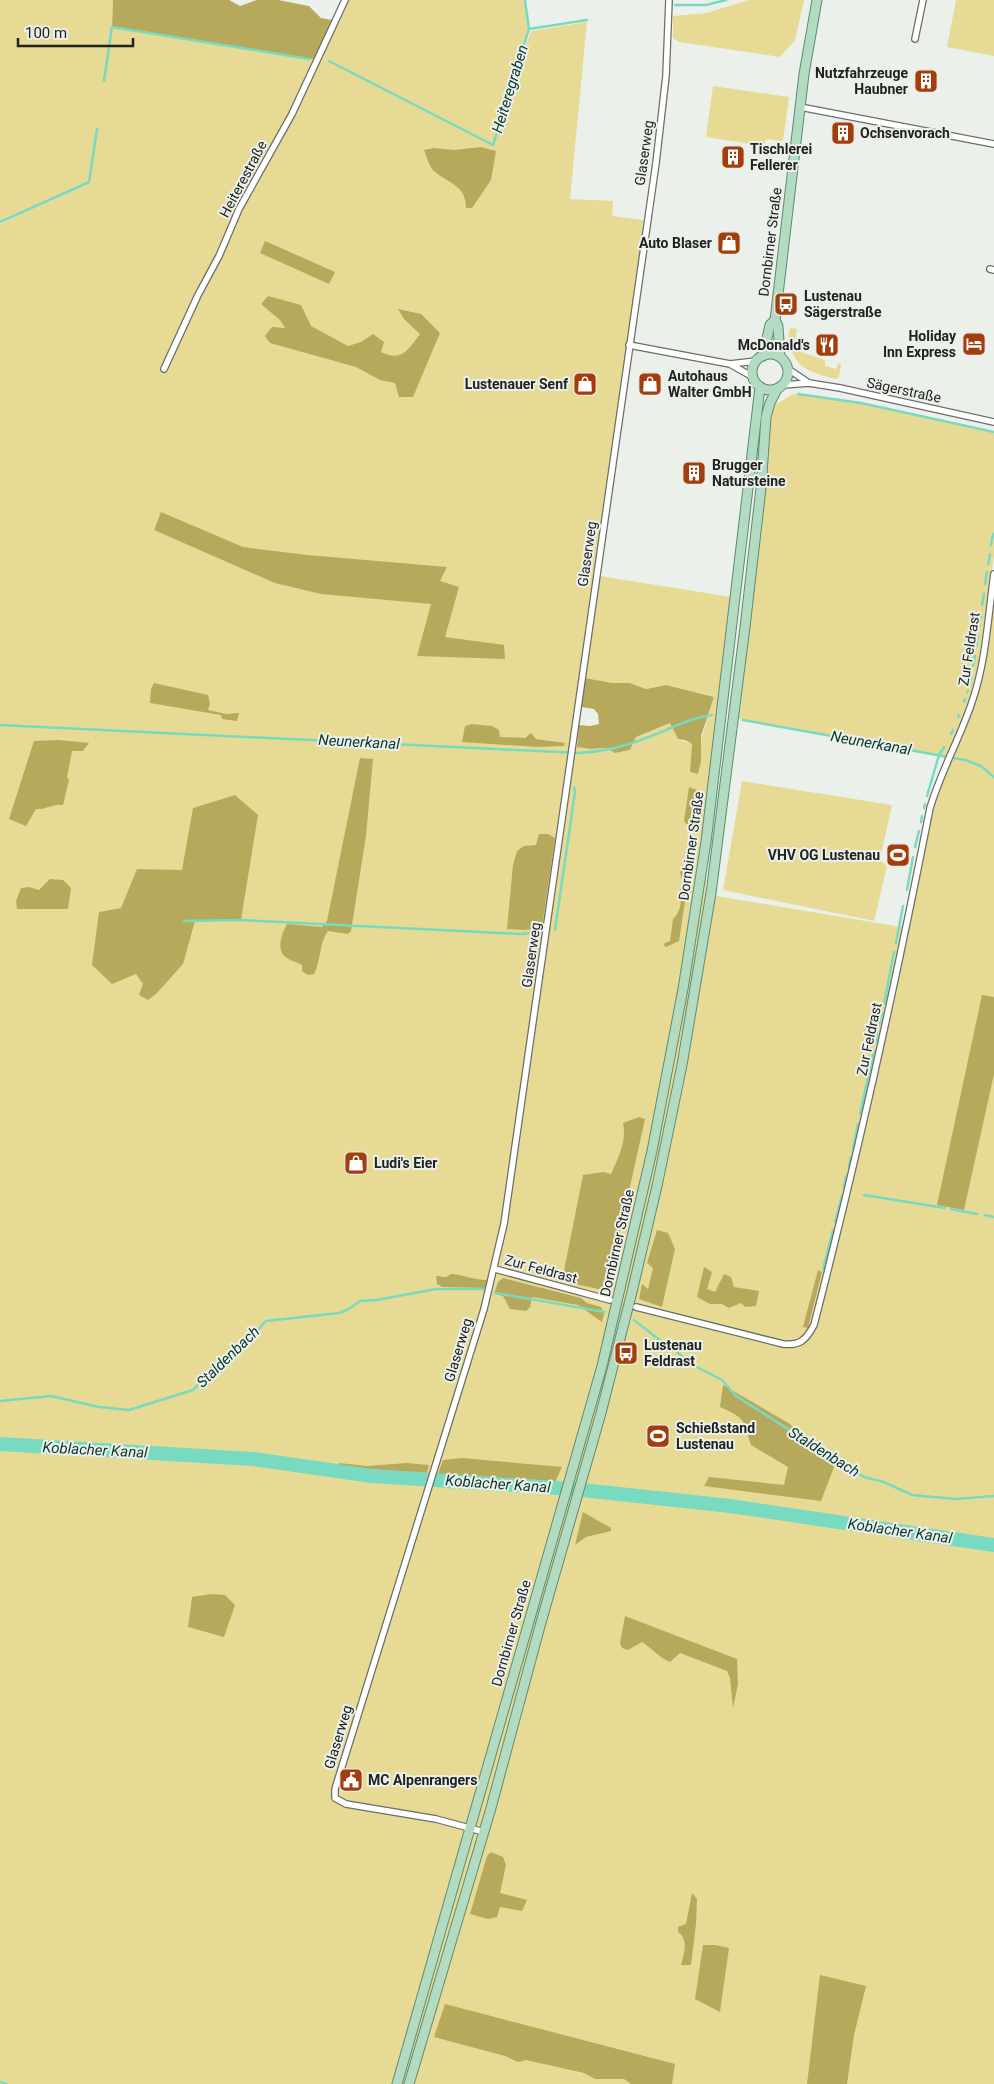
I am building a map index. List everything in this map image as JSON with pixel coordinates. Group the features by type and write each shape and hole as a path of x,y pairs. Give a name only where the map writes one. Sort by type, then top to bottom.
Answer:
{"main road":[{"name":"Dornbirner Straße","path":"409,2084 484,1832 585,1471 632,1292 682,1065 711,894 728,769 761,488 766,417 770,403 787,378 788,369 780,357 777,339 778,326 775,320 800,108 817,0"},
{"name":"Dornbirner Straße","path":"753,377 753,369 760,358 770,325 775,320"},
{"path":"760,358 774,355 780,357"},
{"path":"753,377 760,387 771,390 780,387"},
{"name":"Dornbirner Straße","path":"397,2084 602,1366 640,1205 683,989 715,775 760,387"}],"street":[{"name":"Heiterestraße","path":"164,370 198,295 219,256 238,209 292,114 345,0"},
{"name":"Glaserweg","path":"469,1828 428,1818 346,1804 335,1798 338,1776 495,1269 504,1224 663,104 669,0"},
{"path":"914,39 924,0"},
{"path":"800,108 994,144"},
{"path":"629,345 730,364 753,377"},
{"path":"730,364 760,358"},
{"name":"Sägerstraße","path":"788,369 808,383"},
{"name":"Sägerstraße","path":"780,387 808,383 994,422"},
{"name":"Zur Feldrast","path":"636,1306 783,1344 793,1345 808,1338 816,1316 863,1129 930,808 976,690 994,574"},
{"name":"Zur Feldrast","path":"495,1269 610,1300"},
{"path":"469,1828 484,1832"}],"shaded area":[{"path":"0,0 113,0 112,27 317,60 345,0 525,0 529,29 505,106 531,31 587,22 570,199 613,201 612,216 643,220 640,267 570,746 590,749 606,748 615,753 630,750 636,737 670,723 678,739 692,744 691,772 714,697 666,685 646,689 630,683 612,683 585,678 600,576 731,597 718,716 705,894 901,927 919,873 937,795 979,690 994,598 994,1540 745,1503 563,1483 560,1491 831,1524 994,1548 994,2084 0,2084 0,224 31,209 0,222"},
{"path":"113,0 229,0 240,6 257,0 278,0 309,6 321,18 337,21 318,60 112,27"},
{"path":"748,0 804,0 795,40 780,57 679,42 673,38 673,16 707,13"},
{"path":"956,0 994,0 994,56 947,47"},
{"path":"713,86 789,97 783,141 766,139 764,146 706,137"},
{"path":"481,147 496,151 491,180 472,208 466,208 463,194 456,186 432,169 424,150 434,148 454,150"},
{"path":"265,241 335,272 329,284 260,253"},
{"path":"268,296 301,305 311,326 348,346 361,342 373,334 384,342 381,352 394,356 404,353 420,334 404,319 398,309 421,314 440,333 413,397 399,397 395,383 380,380 356,367 270,343 265,336 272,327 285,328 280,320 261,304"},
{"path":"791,328 797,329 795,341 801,352 825,360 825,366 836,369 838,363 841,364 839,377 836,379 825,376 808,370 801,365 792,352 789,331"},
{"path":"793,394 861,403 994,432 994,555 978,665 967,709 946,756 739,719 753,597 770,414 772,407"},
{"path":"161,512 243,547 307,555 447,567 440,581 459,587 445,637 504,645 505,659 417,656 431,604 321,594 275,583 154,530"},
{"path":"585,678 612,683 630,683 646,689 666,685 714,697 701,736 701,761 698,774 690,772 692,744 678,739 670,723 636,737 630,750 615,753 606,748 590,749 577,747 579,725 590,726 599,724 598,714 594,709 581,707"},
{"path":"154,683 208,695 210,704 208,710 226,714 239,713 237,721 222,719 221,715 150,703 151,689"},
{"path":"471,724 492,726 499,730 500,737 525,738 531,733 536,739 565,743 564,746 538,747 462,742 465,726"},
{"path":"59,740 89,743 83,751 72,751 67,777 69,780 63,805 36,809 26,826 9,819 34,741"},
{"path":"360,758 373,759 366,836 351,931 348,934 328,931 323,941 314,974 308,975 302,971 302,965 283,955 280,947 283,932 287,924 322,927 327,921"},
{"path":"742,781 892,805 880,859 887,867 874,921 723,890"},
{"path":"689,787 697,790 695,809 690,824 686,824 684,821"},
{"path":"235,795 258,815 241,920 195,921 183,964 156,994 148,1000 139,995 143,984 136,974 112,984 92,965 99,912 121,908 137,869 182,870 193,808"},
{"path":"539,834 548,834 555,838 542,927 525,930 507,929 513,865 517,851 524,846 536,845"},
{"path":"684,866 690,868 679,941 666,947 663,944 670,941 673,919 678,913 680,906 680,890 683,885 680,872"},
{"path":"50,879 63,880 71,888 68,909 17,909 16,901 21,888 29,887 39,890"},
{"path":"982,995 994,997 994,1074 964,1210 937,1205"},
{"path":"639,1117 645,1119 607,1291 562,1281 583,1175 603,1172 611,1174 623,1143 623,1123"},
{"path":"657,1230 668,1233 675,1249 662,1307 639,1299 642,1284 648,1289 653,1268 647,1263"},
{"path":"704,1267 712,1272 707,1289 715,1292 724,1274 731,1277 734,1287 759,1291 756,1306 745,1307 741,1303 729,1308 722,1304 710,1304 697,1297"},
{"path":"818,1270 822,1272 808,1328 803,1327"},
{"path":"451,1274 487,1280 485,1288 442,1287 437,1284 436,1276 446,1277"},
{"path":"503,1278 581,1298 587,1303 601,1307 604,1314 602,1322 578,1305 532,1297 530,1307 526,1311 510,1309 503,1296 494,1294 498,1282"},
{"path":"723,1385 790,1424 831,1460 834,1467 821,1501 704,1486 709,1477 784,1485 788,1467 751,1445 742,1420 720,1407"},
{"path":"462,1458 562,1467 555,1482 438,1474 443,1460"},
{"path":"339,1463 367,1466 407,1463 429,1465 427,1473 339,1467"},
{"path":"583,1512 611,1528 611,1531 586,1537 575,1545"},
{"path":"211,1594 225,1595 235,1605 224,1637 188,1627 192,1597"},
{"path":"625,1616 737,1659 738,1684 733,1708 730,1678 727,1671 680,1653 670,1662 642,1642 628,1650 622,1648 620,1643"},
{"path":"491,1852 503,1857 506,1865 500,1893 527,1900 522,1911 500,1907 497,1917 488,1919 470,1914 487,1856"},
{"path":"692,1893 697,1899 691,1965 681,1965 685,1943 678,1932 678,1927 686,1924"},
{"path":"703,1945 729,1948 720,2012 695,1999"},
{"path":"820,1975 866,1986 854,2035 847,2084 807,2084"},
{"path":"445,2004 675,2064 672,2084 631,2084 624,2079 595,2079 584,2073 526,2060 518,2062 505,2056 434,2037"}],"waterway":[{"path":"525,0 529,29"},
{"name":"Heiteregraben","path":"675,5 706,5 726,0"},
{"name":"Heiteregraben","path":"329,61 493,145 529,29 587,20"},
{"name":"Heiteregraben","path":"104,81 112,27 309,59"},
{"name":"Heiteregraben","path":"0,222 89,182 97,129"},
{"path":"798,394 861,403 994,432"},
{"path":"991,545 993,534"},
{"path":"988,564 990,554"},
{"path":"985,584 987,572"},
{"path":"982,605 984,594"},
{"path":"979,627 981,614"},
{"path":"976,647 978,635"},
{"path":"973,666 975,656"},
{"path":"970,683 971,674"},
{"name":"Neunerkanal","path":"0,725 578,753 621,746 687,721 712,715"},
{"name":"Neunerkanal","path":"743,720 965,760 981,766 994,777"},
{"path":"951,734 953,730"},
{"path":"927,796 939,755 944,747"},
{"path":"555,930 575,792 574,787"},
{"path":"924,808 925,804"},
{"path":"921,822 922,816"},
{"path":"915,847 919,831"},
{"path":"907,890 913,857"},
{"path":"896,943 903,906"},
{"path":"184,921 241,920 521,934 540,932"},
{"path":"884,1004 894,952"},
{"path":"879,1025 882,1013"},
{"path":"876,1042 877,1033"},
{"path":"860,1114 874,1051"},
{"path":"853,1149 858,1124"},
{"path":"849,1167 851,1157"},
{"path":"844,1187 846,1176"},
{"path":"864,1195 945,1208"},
{"path":"835,1222 842,1196"},
{"path":"951,1209 977,1214"},
{"path":"985,1215 994,1217"},
{"path":"823,1269 833,1230"},
{"name":"Staldenbach","path":"0,1401 51,1396 99,1407 129,1410 193,1390 218,1366 238,1352 266,1321 339,1313 360,1301 377,1300 436,1289 484,1289"},
{"name":"Staldenbach","path":"495,1293 605,1312"},
{"name":"Staldenbach","path":"634,1320 666,1345"},
{"name":"Staldenbach","path":"676,1351 689,1363 722,1380 736,1396 864,1477 884,1482 912,1495 956,1499 994,1496"},
{"name":"Koblacher Kanal","path":"0,1444 253,1459 372,1476 573,1489 730,1506 994,1545"},
{"path":"0,2082 7,2084"}],"place":[{"name":"Nutzfahrzeuge Haubner","path":"926,81"},
{"name":"Ochsenvorach","path":"843,133"},
{"name":"Tischlerei Fellerer","path":"733,157"},
{"name":"Auto Blaser","path":"729,243"},
{"name":"Lustenau Sägerstraße","path":"786,304"},
{"name":"Holiday Inn Express","path":"974,344"},
{"name":"McDonald's","path":"827,345"},
{"name":"Lustenauer Senf","path":"585,384"},
{"name":"Autohaus Walter GmbH","path":"650,384"},
{"name":"Brugger Natursteine","path":"694,473"},
{"name":"VHV OG Lustenau","path":"898,855"},
{"name":"Ludi's Eier","path":"356,1163"},
{"name":"Lustenau Feldrast","path":"626,1353"},
{"name":"Schießstand Lustenau","path":"658,1436"},
{"name":"MC Alpenrangers","path":"351,1780"}]}
